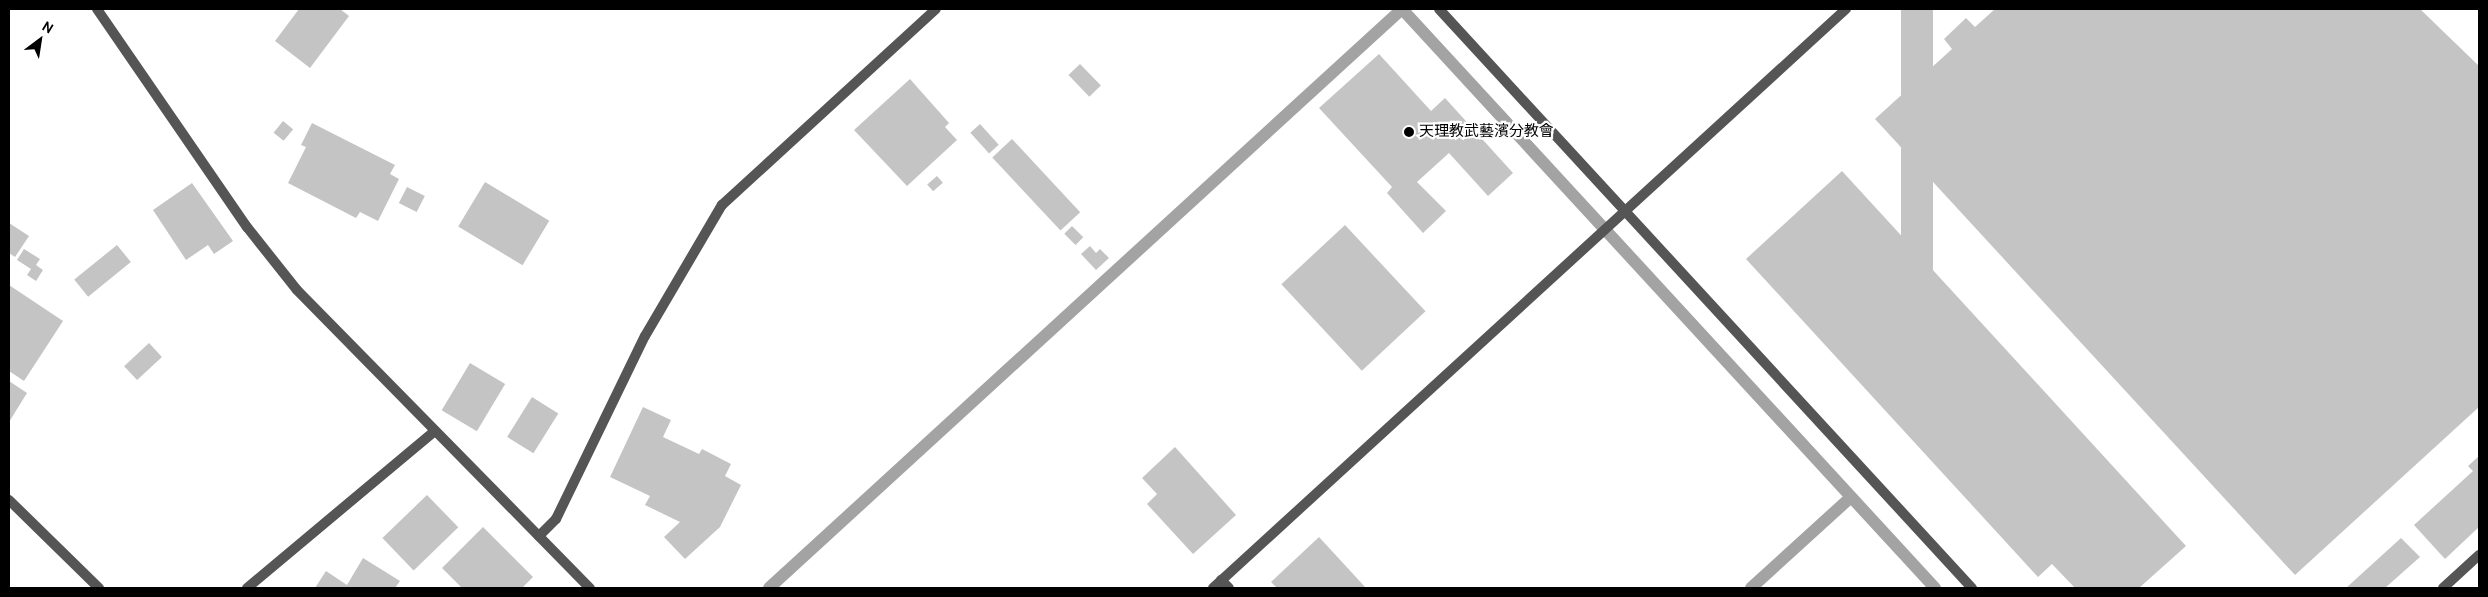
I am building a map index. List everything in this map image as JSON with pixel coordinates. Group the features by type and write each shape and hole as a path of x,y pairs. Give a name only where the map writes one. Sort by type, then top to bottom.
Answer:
{"street":[{"path":"97,9 272,259 324,319 590,588"},
{"path":"539,536 556,519 645,336 722,205 936,9"},
{"path":"1439,9 1972,588"},
{"path":"1213,588 1225,584 1593,240 1846,9"},
{"path":"247,588 435,431"},
{"path":"9,500 99,588"},
{"path":"2443,588 2479,555"}],"building":[{"path":"299,9 340,9 349,16 310,68 275,41"},
{"path":"1901,9 1933,9 1933,299 1901,299"},
{"path":"1995,9 2420,9 2479,66 2479,407 2295,575 1875,119 1952,49 1944,39 1966,18 1975,27"},
{"name":"天理教武藝濱分教會","path":"1379,54 1431,111 1445,98 1513,173 1488,196 1449,153 1417,182 1446,211 1423,233 1387,193 1392,187 1319,108"},
{"path":"1080,64 1101,86 1089,97 1068,75"},
{"path":"910,79 949,123 945,127 957,140 907,186 854,130"},
{"path":"283,121 293,129 284,141 274,133"},
{"path":"312,123 395,165 390,174 399,179 378,221 360,212 356,218 288,183 306,147 301,145"},
{"path":"980,124 999,145 989,154 970,133"},
{"path":"1012,139 1080,212 1060,231 992,157"},
{"path":"1842,171 2186,546 2139,588 2075,588 2052,564 2038,577 1746,259"},
{"path":"937,176 943,183 933,191 927,185"},
{"path":"485,182 549,221 523,265 458,227"},
{"path":"192,183 233,241 214,254 208,245 186,260 153,210"},
{"path":"407,187 425,196 417,212 399,203"},
{"path":"9,223 29,236 15,257 9,253"},
{"path":"1345,225 1425,311 1362,371 1281,284"},
{"path":"1072,226 1083,237 1076,245 1064,234"},
{"path":"117,245 131,262 88,297 74,280"},
{"path":"1090,246 1096,253 1100,249 1109,258 1096,270 1081,254"},
{"path":"24,249 40,259 36,265 43,270 36,281 27,275 31,269 17,260"},
{"path":"9,285 63,321 24,381 9,371"},
{"path":"149,343 162,357 137,380 124,366"},
{"path":"470,363 505,384 477,431 442,410"},
{"path":"9,381 27,393 9,422"},
{"path":"532,397 558,413 533,453 507,437"},
{"path":"643,407 671,420 663,437 699,454 702,449 731,464 725,476 741,485 720,527 685,559 664,537 680,522 645,505 650,496 610,477"},
{"path":"1175,447 1236,515 1193,554 1147,504 1157,494 1142,478"},
{"path":"2479,456 2479,527 2445,559 2414,525 2473,471 2468,466"},
{"path":"427,495 458,527 414,570 382,538"},
{"path":"483,527 533,577 522,588 462,588 442,568"},
{"path":"1319,537 1366,588 1277,588 1271,582"},
{"path":"2401,538 2420,557 2385,588 2346,588"},
{"path":"363,558 400,581 395,588 315,588 326,571 347,585"}],"waterway":[{"path":"1402,9 1935,588"},
{"path":"769,588 1402,9"},
{"path":"1751,588 1851,497"}],"place":[{"name":"天理教武藝濱分教會","path":"1409,132"}]}
